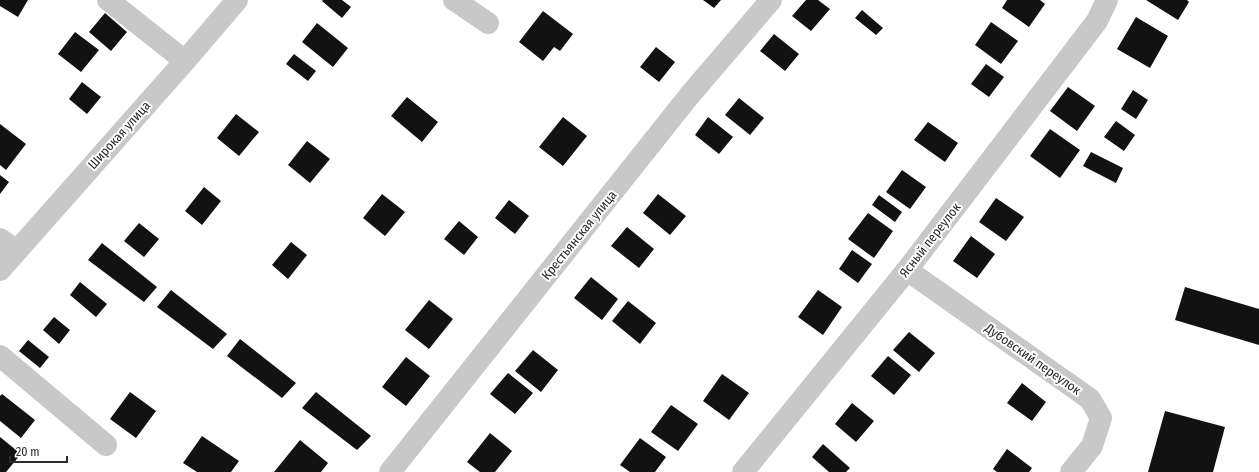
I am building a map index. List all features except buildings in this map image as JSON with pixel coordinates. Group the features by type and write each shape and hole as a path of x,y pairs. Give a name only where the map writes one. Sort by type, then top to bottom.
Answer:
{"street":[{"path":"108,0 185,61"},
{"name":"Широкая улица","path":"0,270 8,245 185,61 237,0"},
{"path":"454,0 488,23"},
{"name":"Крестьянская улица","path":"390,472 684,102 771,0"},
{"name":"Ясный переулок","path":"743,472 907,270 1097,21 1107,0"},
{"name":"Дубовский переулок","path":"907,270 1090,399 1101,418 1092,446 1070,472"},
{"path":"0,356 106,445"}]}
